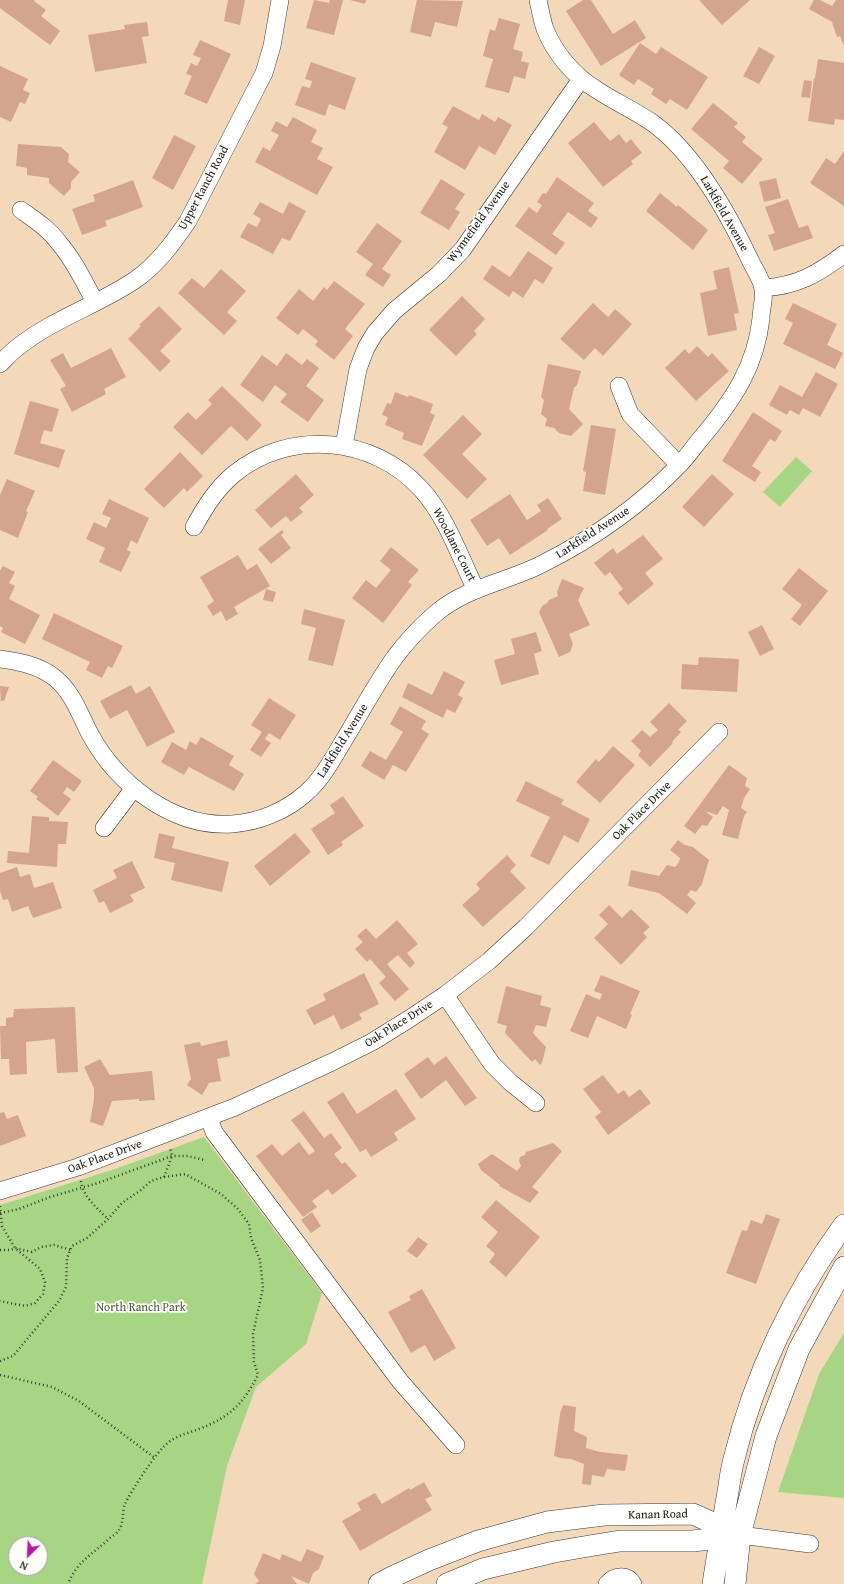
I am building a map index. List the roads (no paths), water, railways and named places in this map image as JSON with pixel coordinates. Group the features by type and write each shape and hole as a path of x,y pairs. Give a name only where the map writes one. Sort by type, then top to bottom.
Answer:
{"main road":[{"path":"735,1584 728,1533 734,1459 746,1417 760,1378 798,1298 820,1260 844,1225"},
{"path":"713,1584 728,1533 799,1349 844,1267"},
{"name":"Kanan Road","path":"379,1584 429,1560 478,1541 547,1522 604,1515 693,1514 728,1533"},
{"name":"Kanan Road","path":"447,1584 483,1569 554,1552 620,1541 693,1541 728,1533"}],"street":[{"name":"Upper Ranch Road","path":"0,364 18,347 53,324 135,280 157,262 188,221 264,73 272,46 280,0"},
{"name":"Larkfield Avenue","path":"0,659 22,662 40,667 54,676 74,700 91,735 104,756 118,773 134,788 174,814 193,821 210,824 250,822 267,817 286,808 306,793 323,775 393,660 409,638 438,611 476,590 537,567 578,545 635,505 679,465 731,401 745,377 759,334 763,288 738,233 699,171 684,151 668,135 651,122 596,90 581,79 558,54 544,27 538,0"},
{"name":"Wynnefield Avenue","path":"344,446 358,369 366,348 375,332 394,311 439,274 463,249 581,79"},
{"path":"21,210 41,224 59,242 69,256 94,302"},
{"path":"763,288 788,285 810,277 844,254"},
{"path":"619,386 630,414 679,465"},
{"name":"Woodlane Court","path":"194,527 205,507 218,490 234,474 252,462 272,453 295,446 320,444 344,446 365,451 385,460 403,472 421,488 443,519 476,590"},
{"name":"Oak Place Drive","path":"0,1191 78,1167 209,1118 332,1062 372,1042 409,1019 446,995 489,961 526,927 719,732"},
{"path":"104,828 134,788"},
{"path":"446,995 492,1064 510,1082 536,1103"},
{"path":"209,1118 214,1132 400,1381 456,1445"},
{"path":"728,1533 810,1544"},
{"path":"607,1584 612,1579 622,1576 627,1578 633,1584"}],"park label":[{"name":"North Ranch Park","path":"141,1308"}]}
